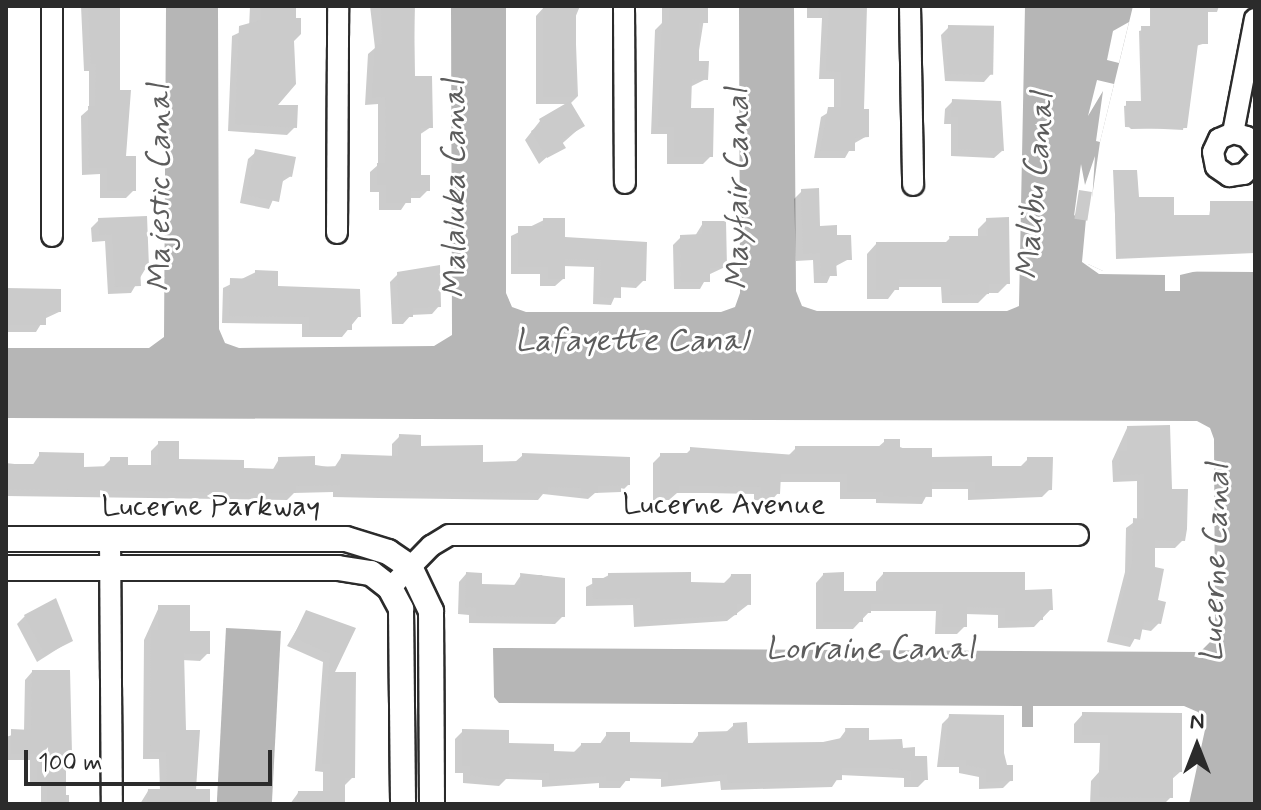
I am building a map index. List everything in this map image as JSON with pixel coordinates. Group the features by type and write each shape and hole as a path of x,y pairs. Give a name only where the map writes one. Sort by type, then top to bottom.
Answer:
{"street":[{"path":"52,6 52,236"},
{"path":"337,233 338,6"},
{"path":"624,6 625,183"},
{"path":"910,6 913,185"},
{"path":"1255,19 1233,133 1215,145 1216,167 1236,176 1255,162"},
{"path":"1233,133 1247,137 1255,147"},
{"name":"Lucerne Avenue","path":"390,588 449,535 1078,535"},
{"name":"Lucerne Parkway","path":"6,539 346,539 388,552 410,567"},
{"path":"110,539 112,804"},
{"path":"410,567 431,611 432,804"},
{"name":"Lucerne Parkway","path":"6,568 338,568 371,573 390,588"},
{"path":"390,588 401,609 403,634 403,804"}],"water":[{"path":"166,6 218,6 219,329 225,343 239,348 434,346 452,335 451,6 506,6 506,293 512,307 526,312 721,312 735,307 740,293 739,6 794,6 796,291 802,306 817,311 1007,311 1019,306 1025,6 1133,6 1100,142 1084,253 1088,264 1103,271 1255,272 1255,804 1189,804 1206,725 1198,712 1184,706 1033,706 1033,727 1022,727 1022,706 499,703 494,697 493,648 1200,652 1214,638 1215,626 1214,439 1210,428 1197,421 6,418 6,348 149,348 164,337"},
{"path":"226,628 281,631 272,804 217,804"}],"pier":[{"path":"1129,22 1119,63 1107,60 1113,31"},
{"path":"1097,80 1114,84 1100,142 1096,141 1103,91 1088,116"},
{"path":"1095,156 1088,264 1103,271 1197,271 1180,275 1180,291 1165,291 1165,275 1099,274 1082,262 1088,197 1074,216 1081,164 1085,185"}],"building":[{"path":"88,6 120,6 120,90 131,90 126,156 136,156 136,191 107,191 107,168 89,168 88,106 95,106 96,64 91,64"},
{"path":"261,6 296,6 296,18 301,18 301,34 294,41 296,84 278,105 298,105 297,128 235,124 239,26 261,20"},
{"path":"381,6 414,6 415,76 432,76 433,128 421,128 421,175 430,175 430,191 411,191 411,203 386,203 386,185 377,185 377,163 385,163 386,144 385,97 372,98 375,45 382,44"},
{"path":"543,6 576,6 576,97 543,97"},
{"path":"669,6 708,6 708,23 699,23 699,61 709,61 708,80 692,79 691,108 714,108 713,157 674,157 674,127 658,127 662,20 669,20"},
{"path":"829,6 867,6 864,109 869,109 869,137 855,138 855,151 820,151 828,107 841,107 841,72 826,71"},
{"path":"1151,6 1208,6 1208,44 1198,44 1187,128 1131,129 1126,124 1126,101 1143,101 1141,26 1151,26"},
{"path":"948,25 994,26 993,75 947,74"},
{"path":"952,99 1001,101 1004,151 958,149 958,117 951,117"},
{"path":"570,101 585,126 561,140 566,148 547,158 531,131 542,125 539,119"},
{"path":"255,149 296,157 292,177 284,175 279,202 246,195"},
{"path":"1113,170 1137,170 1139,197 1174,197 1174,215 1210,215 1210,201 1255,201 1255,251 1117,258"},
{"path":"819,188 820,226 837,225 837,235 851,235 852,260 836,260 837,276 821,276 820,253 803,254 801,189"},
{"path":"1079,190 1092,192 1087,221 1074,219"},
{"path":"147,216 149,267 140,267 141,286 115,287 112,234 99,235 98,218"},
{"path":"1009,217 1010,284 989,284 989,294 950,295 950,279 899,279 899,290 876,290 876,242 950,242 949,236 987,236 986,218"},
{"path":"543,218 565,218 565,237 647,242 646,281 621,280 621,298 600,297 601,260 565,259 565,279 548,279 548,267 518,267 518,226 543,226"},
{"path":"702,221 726,221 727,267 710,268 710,282 681,282 680,235 702,234"},
{"path":"440,265 441,307 413,308 413,317 399,317 397,272"},
{"path":"255,270 278,271 278,286 360,289 361,317 352,317 352,330 309,330 309,317 229,316 230,278 255,279"},
{"path":"6,288 61,289 61,312 46,312 46,325 6,325"},
{"path":"1170,425 1172,489 1188,489 1187,529 1185,541 1155,540 1155,567 1164,569 1158,600 1166,602 1161,624 1144,621 1140,640 1113,634 1132,562 1133,518 1144,519 1144,474 1120,475 1119,451 1127,451 1127,426"},
{"path":"399,434 421,435 421,446 483,445 483,462 522,461 522,453 630,457 630,485 598,486 598,493 581,493 581,488 548,487 548,493 340,490 340,485 296,486 296,493 6,489 6,464 39,464 39,452 84,453 84,467 110,466 110,457 128,457 128,465 158,465 158,441 179,441 179,459 244,460 244,468 278,469 278,457 315,456 315,467 340,466 341,454 398,456"},
{"path":"884,439 900,439 900,448 932,448 932,457 992,456 992,466 1027,466 1027,457 1053,457 1052,490 975,493 975,482 932,482 932,497 883,496 883,492 847,492 847,474 781,474 780,494 761,493 761,487 716,486 679,486 679,493 660,493 660,453 690,453 690,447 795,455 795,446 884,446"},
{"path":"466,572 482,573 482,584 521,585 520,573 565,578 565,617 476,616 476,608 465,607"},
{"path":"691,572 691,582 730,583 731,574 751,574 751,605 737,604 737,615 640,621 640,598 593,599 592,578 608,578 608,573"},
{"path":"844,572 844,591 883,591 883,572 1025,572 1025,590 1052,589 1053,610 1043,610 1043,620 1005,621 1005,608 967,607 967,627 942,627 943,604 871,604 871,613 863,613 863,622 823,622 823,573"},
{"path":"56,598 73,641 45,655 24,615"},
{"path":"158,605 190,605 190,631 210,631 210,654 184,653 186,730 200,730 196,789 210,789 210,804 147,804 148,789 167,789 166,752 150,752 151,630 158,630"},
{"path":"306,610 356,628 335,672 356,672 355,778 345,778 345,804 297,804 298,791 330,791 330,764 322,764 330,654 293,637"},
{"path":"32,670 70,670 72,754 66,754 66,804 47,804 47,780 37,780 37,754 11,754 11,729 31,730"},
{"path":"1082,712 1182,713 1182,772 1173,772 1173,798 1099,797 1099,770 1108,770 1108,735 1082,735"},
{"path":"949,714 1004,715 1004,753 1007,765 1013,765 1013,781 986,782 986,769 966,765 966,760 944,760"},
{"path":"747,722 748,743 823,742 846,737 845,728 869,728 869,740 902,739 903,748 915,747 915,756 927,756 928,780 911,780 911,771 884,768 842,768 842,780 728,783 727,774 668,780 668,772 630,771 630,781 606,781 606,776 549,780 549,773 509,772 509,779 490,779 470,775 470,766 462,766 462,729 509,730 509,743 554,744 554,751 581,752 581,743 606,743 606,732 630,732 630,742 698,743 698,732 733,731 733,723"}],"water label":[{"name":"Malibu Canal","path":"1036,186"},
{"name":"Majestic Canal","path":"160,188"},
{"name":"Malaluka Canal","path":"455,189"},
{"name":"Mayfair Canal","path":"738,189"},
{"name":"Lafayette Canal","path":"631,341"},
{"name":"Lucerne Canal","path":"1216,563"},
{"name":"Lorraine Canal","path":"870,649"}]}
